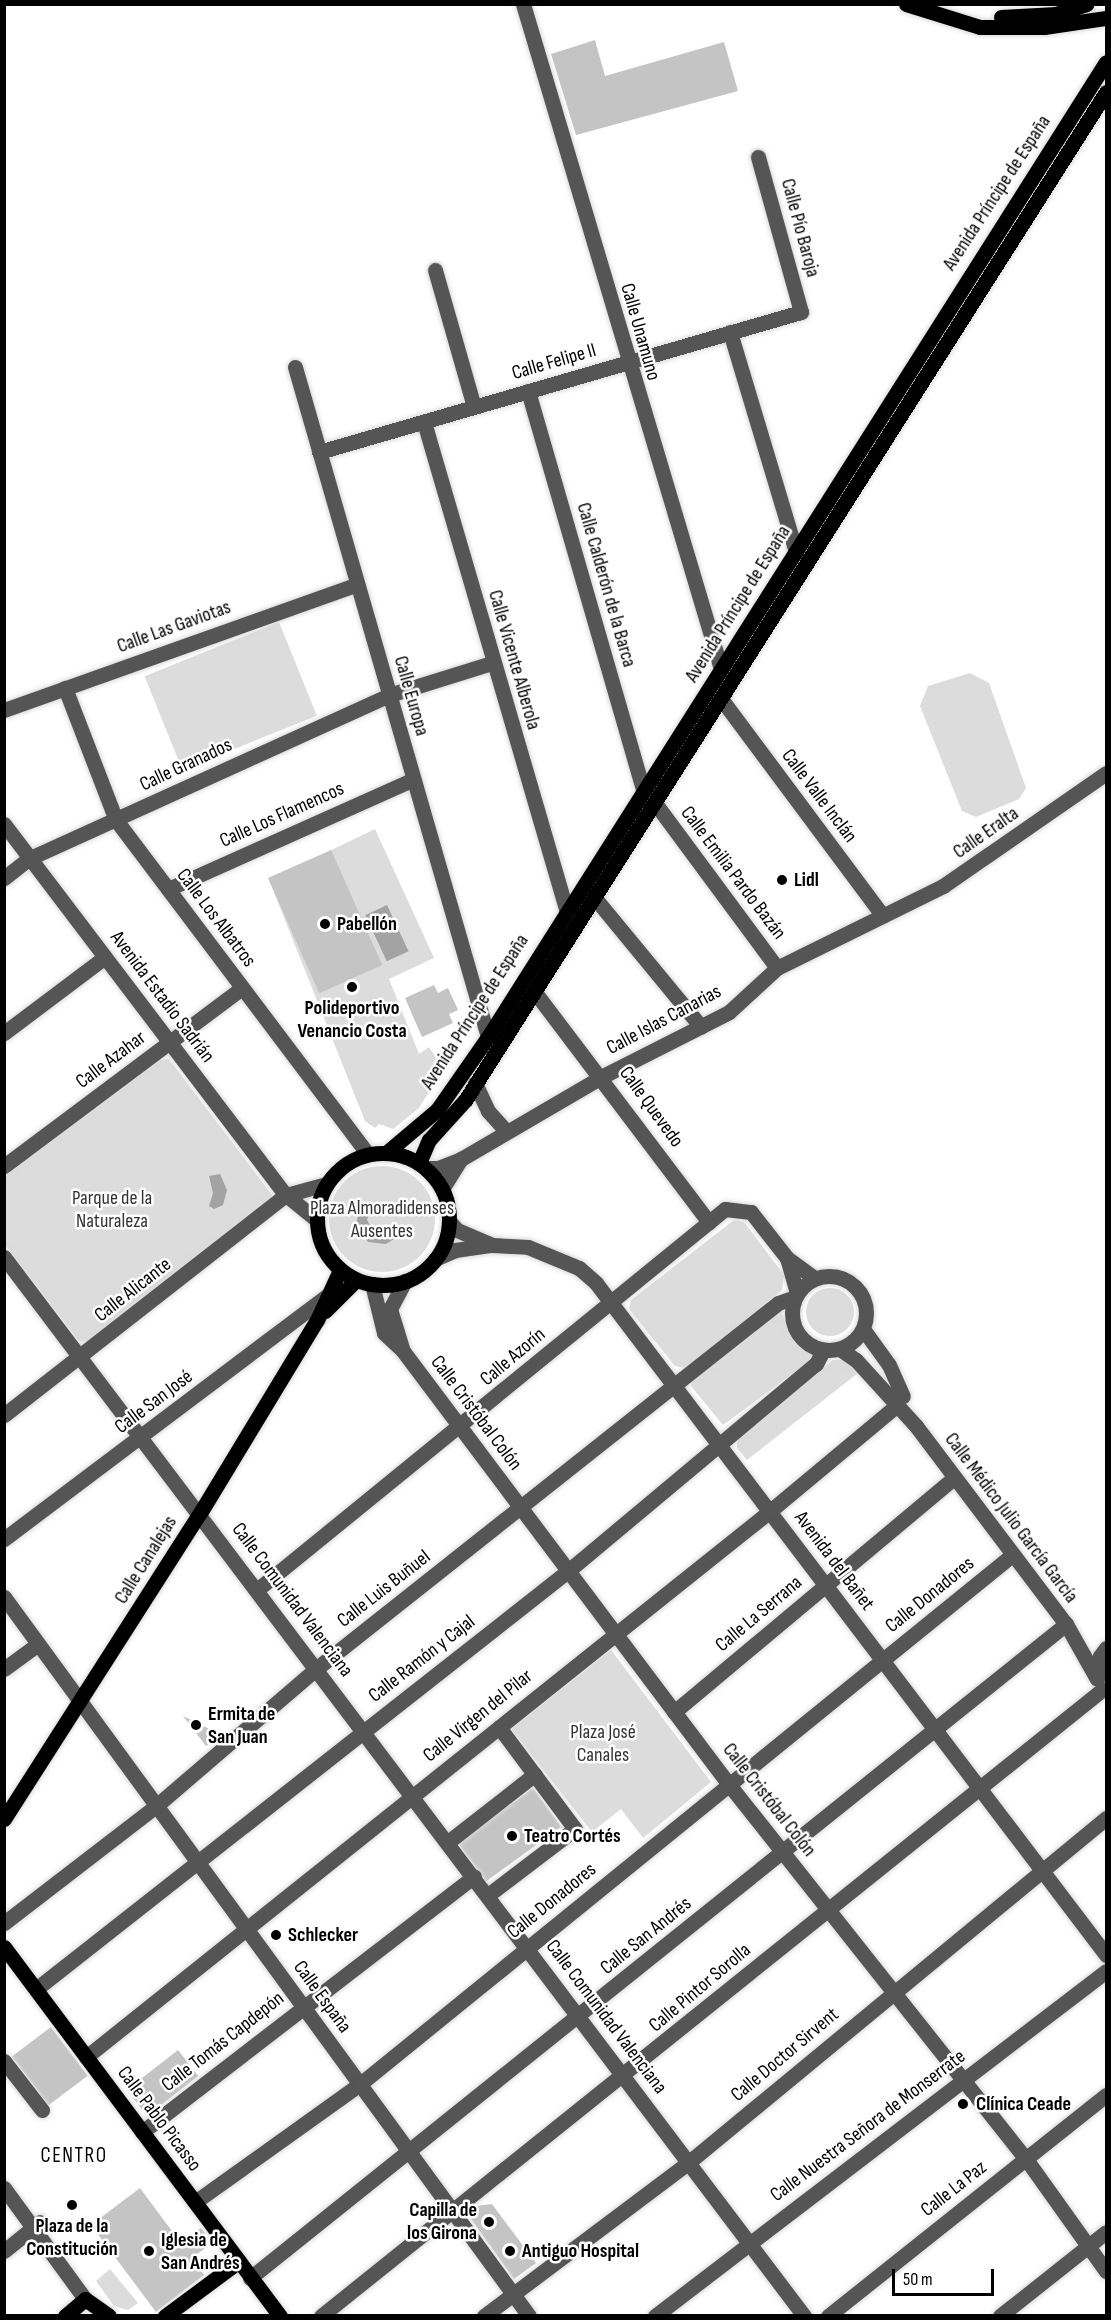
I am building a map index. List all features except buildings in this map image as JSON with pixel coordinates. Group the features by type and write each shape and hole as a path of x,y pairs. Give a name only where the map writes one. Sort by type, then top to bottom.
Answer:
{"main road":[{"path":"906,4 980,27 1044,27 1107,18"},
{"path":"924,10 1016,17 1056,15 1086,4"},
{"name":"Avenida Príncipe de España","path":"386,1153 437,1110 488,1036 566,909 1107,62"},
{"name":"Avenida Príncipe de España","path":"422,1166 429,1140 475,1083 722,700 1107,92"},
{"path":"386,1153 422,1166 442,1189 449,1221 435,1259 405,1281 372,1284 356,1280 340,1270 323,1247 316,1219 326,1184 344,1165 368,1154 386,1153"},
{"name":"Calle Canalejas","path":"4,1819 81,1703 200,1513 316,1320 340,1270"},
{"name":"Calle Canalejas","path":"316,1320 356,1280"},
{"name":"Calle Pablo Picasso","path":"4,1947 280,2316"},
{"path":"165,2316 239,2261"},
{"path":"64,2316 85,2299 109,2316"}],"street":[{"name":"Calle Unamuno","path":"524,4 627,362 721,669"},
{"name":"Calle Pío Baroja","path":"758,157 801,312"},
{"path":"435,270 474,407"},
{"name":"Calle Felipe II","path":"319,452 801,312"},
{"path":"730,332 796,552"},
{"name":"Calle Europa","path":"295,367 412,780 488,1036"},
{"name":"Calle Calderón de la Barca","path":"528,391 643,790"},
{"name":"Calle Vicente Alberola","path":"424,422 492,663 566,909"},
{"name":"Calle Las Gaviotas","path":"4,710 357,584"},
{"name":"Calle Granados","path":"4,878 30,858 389,696 492,663"},
{"name":"Calle Los Albatros","path":"65,688 116,820 368,1154"},
{"name":"Calle Valle Inclán","path":"722,700 883,916"},
{"name":"Calle Eralta","path":"883,916 977,866 1107,773"},
{"name":"Calle Los Flamencos","path":"168,889 412,780"},
{"name":"Calle Emilia Pardo Bazán","path":"654,803 777,969"},
{"name":"Avenida Estadio Sadrián","path":"4,824 286,1195 316,1219"},
{"path":"594,897 701,1027"},
{"name":"Calle Islas Canarias","path":"422,1166 438,1168 461,1159 505,1130 603,1076 701,1027 752,995 777,969 883,916"},
{"path":"4,1033 105,957"},
{"name":"Calle Azahar","path":"4,1166 242,988"},
{"name":"Calle Quevedo","path":"534,991 603,1076 709,1222"},
{"path":"475,1083 488,1112 505,1130"},
{"name":"Calle Islas Canarias","path":"442,1189 461,1159"},
{"path":"286,1195 326,1184"},
{"name":"Calle Alicante","path":"4,1414 81,1358 286,1195"},
{"name":"Calle Azorín","path":"258,1589 460,1428 725,1209 740,1207 751,1212 787,1258"},
{"name":"Avenida del Bañet","path":"449,1221 457,1230 492,1245"},
{"name":"Avenida del Bañet","path":"435,1259 456,1250 492,1245 545,1251 579,1268 613,1302 1107,1955"},
{"name":"Calle Comunidad Valenciana","path":"4,1257 11,1277 81,1358 142,1437 804,2316"},
{"path":"787,1258 815,1278 841,1277 856,1287 866,1304 863,1329 840,1349 823,1350 796,1330 796,1295 787,1258"},
{"path":"796,1295 815,1278"},
{"name":"Calle Cristóbal Colón","path":"403,1351 390,1309 405,1281"},
{"name":"Calle Cristóbal Colón","path":"372,1284 380,1327 403,1351 729,1785 1026,2159 1107,2271"},
{"name":"Calle Luis Buñuel","path":"4,1923 156,1806 317,1668 778,1303 796,1295"},
{"name":"Calle San José","path":"4,1539 327,1296"},
{"name":"Calle Médico Julio García García","path":"863,1329 899,1389 916,1426"},
{"name":"Calle Médico Julio García García","path":"840,1349 856,1360 916,1426 1070,1630 1102,1687"},
{"name":"Calle Ramón y Cajal","path":"36,1989 568,1570 816,1364 823,1350"},
{"path":"896,1406 899,1389"},
{"name":"Calle Virgen del Pilar","path":"86,2057 247,1930 614,1632 770,1511 896,1406"},
{"name":"Calle La Serrana","path":"674,1712 954,1478"},
{"name":"Calle Donadores","path":"195,2202 360,2084 1012,1555"},
{"name":"Calle España","path":"4,1597 529,2316"},
{"name":"Calle Médico Julio García García","path":"1070,1630 1090,1648 1107,1648"},
{"name":"Calle San Andrés","path":"250,2278 936,1731 1070,1630"},
{"path":"4,1669 38,1644"},
{"path":"1102,1687 1100,1656 1107,1648"},
{"name":"Calle Pintor Sorolla","path":"321,2316 625,2077 828,1908 1102,1687"},
{"path":"488,1895 574,1828 499,1727"},
{"path":"448,1842 535,1774"},
{"name":"Calle Doctor Sirvent","path":"484,2316 689,2162 1107,1818"},
{"name":"Calle Tomás Capdepón","path":"142,2132 474,1876"},
{"name":"Calle Nuestra Señora de Monserrate","path":"655,2316 1107,1971"},
{"path":"4,2061 42,2110"},
{"name":"Calle La Paz","path":"828,2316 1107,2096"},
{"path":"4,2188 37,2225 85,2299"},
{"path":"4,2251 37,2225"},
{"path":"1000,2316 1107,2232"}],"green space":[{"path":"279,622 317,716 182,770 145,676"},
{"path":"970,673 989,683 1026,788 1019,799 976,817 962,811 920,706 928,686"},
{"name":"Polideportivo Venancio Costa","path":"375,829 434,958 389,979 419,1054 429,1047 443,1069 419,1108 393,1129 379,1124 375,1128 365,1121 269,880"},
{"name":"Parque de la Naturaleza","path":"169,1059 272,1195 270,1204 87,1342 79,1341 5,1245 5,1176 159,1060"},
{"name":"Plaza Almoradidenses Ausentes","path":"382,1166 402,1170 420,1181 431,1199 435,1219 431,1239 420,1257 402,1268 382,1272 362,1268 344,1257 333,1239 329,1219 333,1199 344,1181 362,1170"},
{"path":"734,1220 744,1222 784,1275 782,1290 686,1368 675,1366 629,1309 631,1300"},
{"path":"830,1288 847,1295 854,1312 847,1329 830,1336 813,1329 806,1312 813,1295"},
{"path":"780,1309 791,1337 811,1354 811,1360 723,1425 691,1386 693,1378"},
{"path":"833,1360 847,1360 858,1373 747,1460 737,1448 737,1438"},
{"name":"Plaza José Canales","path":"611,1650 711,1782 643,1838 621,1809 592,1832 511,1729"},
{"path":"110,2269 138,2303 128,2310 114,2306 96,2281"}],"shaded area":[{"path":"387,905 409,951 387,961 365,915"},
{"path":"220,1174 227,1190 223,1205 214,1209 209,1206 213,1193 209,1176"},
{"path":"360,1205 370,1212 367,1220 373,1231 384,1234 394,1227 404,1233 386,1244 368,1242 356,1225"}],"place":[{"name":"Lidl","path":"782,880"},
{"name":"Pabellón","path":"325,924"},
{"name":"Polideportivo Venancio Costa","path":"352,987"},
{"name":"Ermita de San Juan","path":"196,1725"},
{"name":"Teatro Cortés","path":"512,1836"},
{"name":"Schlecker","path":"276,1935"},
{"name":"Clínica Ceade","path":"963,2104"},
{"name":"Plaza de la Constitución","path":"72,2205"},
{"name":"Capilla de los Girona","path":"489,2222"},
{"name":"Iglesia de San Andrés","path":"149,2251"},
{"name":"Antiguo Hospital","path":"510,2251"}],"district":[{"name":"CENTRO","path":"74,2156"}]}
